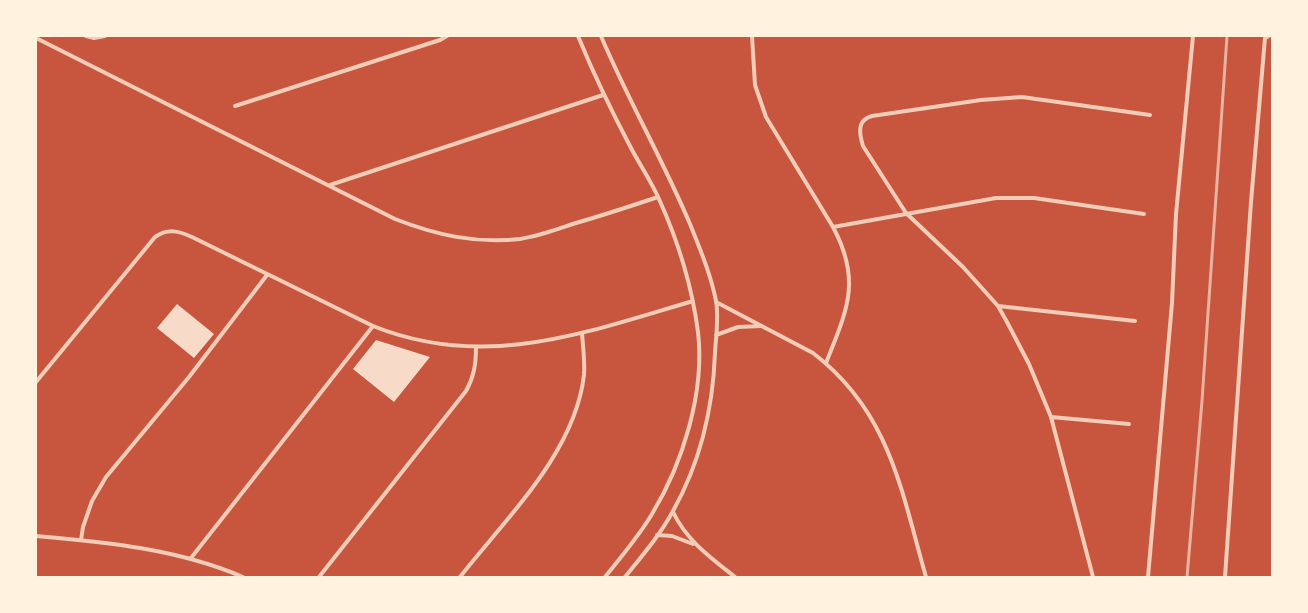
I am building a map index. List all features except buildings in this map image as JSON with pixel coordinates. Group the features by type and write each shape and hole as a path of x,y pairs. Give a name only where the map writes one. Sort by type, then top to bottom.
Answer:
{"street":[{"path":"86,36 94,38 104,36"},
{"path":"235,106 440,40 448,36"},
{"path":"578,36 603,95 658,197 684,266 693,301 698,333 698,354 693,410 673,473 652,514 605,577"},
{"path":"601,36 621,84 674,188 705,261 716,302 713,393 709,420 686,485 673,512 657,536 625,577"},
{"path":"753,36 754,72 758,97 773,131 833,227 845,253 850,283 841,326 826,363"},
{"path":"1148,577 1172,303 1176,214 1193,36"},
{"path":"1225,577 1251,202 1265,38 1269,36"},
{"path":"36,38 395,219 420,229 451,237 487,240 521,239 542,235 658,197"},
{"path":"330,185 603,95"},
{"path":"1094,577 1051,417 1029,364 998,306 963,267 906,213 863,146 860,137 860,126 862,121 872,116 981,100 1017,97 1067,102 1150,115"},
{"path":"833,227 996,198 1016,197 1144,214"},
{"path":"36,382 155,237 167,231 181,232 373,326 402,337 427,343 476,347 532,344 582,333 693,301"},
{"path":"81,540 83,527 92,501 106,477 189,377 267,275"},
{"path":"716,302 813,353 826,363 870,413 883,438 893,464 926,577"},
{"path":"998,306 1136,321"},
{"path":"191,558 373,326"},
{"path":"716,335 738,327 762,326"},
{"path":"460,577 540,477 556,454 568,431 577,407 584,374 582,333"},
{"path":"319,577 466,391 472,379 476,361 476,347"},
{"path":"1051,417 1129,424"},
{"path":"673,512 681,528 695,545 735,577"},
{"path":"36,536 81,540 191,558 219,566 243,577"},
{"path":"657,536 672,536 695,545"}],"railway":[{"path":"1187,577 1202,401 1227,36"}]}
